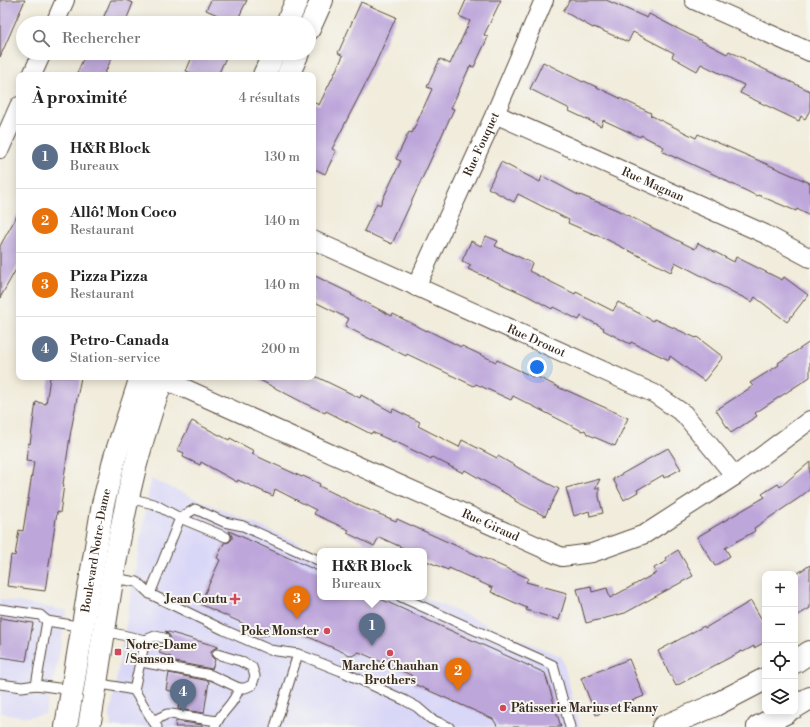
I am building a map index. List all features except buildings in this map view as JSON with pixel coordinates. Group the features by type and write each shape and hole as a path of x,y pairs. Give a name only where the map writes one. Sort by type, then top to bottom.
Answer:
{"street":[{"path":"58,16 65,0"},
{"path":"290,16 297,0"},
{"path":"315,16 322,0"},
{"name":"Rue Fouquet","path":"416,287 495,114 544,0"},
{"path":"694,0 810,52"},
{"path":"33,72 39,60"},
{"path":"265,72 271,60"},
{"path":"289,72 295,60"},
{"path":"0,149 16,113"},
{"name":"Rue Magnan","path":"495,114 765,234 810,258"},
{"name":"Rue Drouot","path":"316,241 656,394 684,414 735,476"},
{"name":"Boulevard Notre-Dame","path":"90,727 96,683 94,629 102,577 103,504 114,457 140,380"},
{"name":"Boulevard Notre-Dame","path":"102,577 128,498 159,380"},
{"name":"Rue Giraud","path":"164,380 562,557 592,554 645,534 735,476 810,420"},
{"name":"Boulevard Notre-Dame","path":"66,727 72,690 94,629"},
{"path":"798,660 810,652"},
{"path":"663,727 710,708 762,681"},
{"path":"798,705 810,698"},
{"path":"758,727 781,715"}],"lane":[{"path":"128,498 154,504 180,518 226,537"},
{"path":"150,594 180,518 195,509 224,522 243,526 317,560"},
{"path":"102,577 137,582 150,594 224,630 270,650 298,654 341,671 417,707 429,723 449,727"},
{"path":"408,600 552,665 570,727"},
{"path":"0,609 40,615 47,621 145,640 155,636 164,638"},
{"path":"36,685 47,621"},
{"path":"145,640 134,690 155,724 167,714 216,724 222,714 235,699 239,688"},
{"path":"141,662 211,675 239,688 245,688 252,685 255,676 252,667 240,661 216,654"},
{"path":"275,727 298,654"},
{"path":"96,683 134,690"},
{"path":"0,684 22,687 36,685 72,690"}],"shaded area":[{"path":"151,479 317,551 317,600 427,600 427,599 562,657 580,727 111,727 110,716"},
{"path":"0,599 67,611 55,675 45,714 28,717 0,713"}],"place":[{"name":"Jean Coutu","path":"235,599"},
{"name":"Pizza Pizza","path":"297,619"},
{"name":"Poke Monster","path":"327,631"},
{"name":"H&R Block","path":"372,646"},
{"name":"Notre-Dame / Samson","path":"118,652"},
{"name":"Marché Chauhan Brothers","path":"390,653"},
{"name":"Allô! Mon Coco","path":"458,691"},
{"name":"Pâtisserie Marius et Fanny","path":"503,708"},
{"name":"Petro-Canada","path":"183,712"}]}
